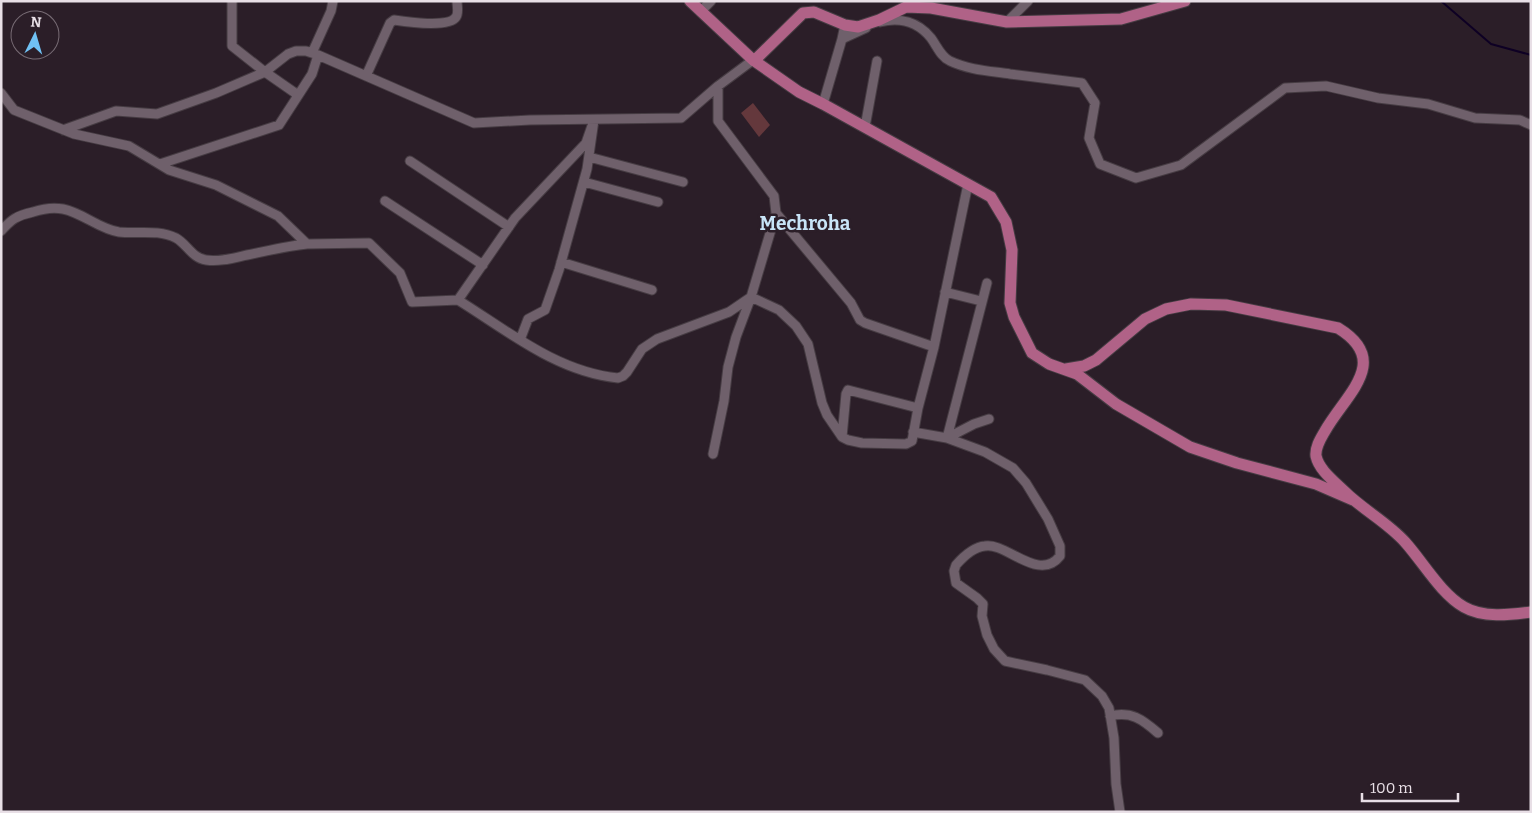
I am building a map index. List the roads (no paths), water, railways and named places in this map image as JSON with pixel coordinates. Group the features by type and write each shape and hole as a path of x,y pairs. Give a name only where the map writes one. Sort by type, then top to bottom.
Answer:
{"main road":[{"path":"690,1 754,60 799,92 991,197 1006,222 1012,250 1010,303 1014,318 1032,353 1049,364 1077,374 1116,404 1190,447 1237,463 1316,484 1353,500 1375,515 1404,541 1446,592 1464,607 1482,614 1507,615 1531,612"},
{"path":"754,60 803,13 814,12 845,25 858,26 879,20 906,7 931,8 1007,22 1121,20 1185,1"},
{"path":"1064,369 1084,366 1096,360 1145,318 1166,309 1191,304 1226,305 1338,328 1352,336 1359,346 1363,356 1363,368 1358,380 1319,440 1316,454 1324,470 1353,500"}],"street":[{"path":"232,1 232,46 298,95"},
{"path":"160,164 279,125 312,74 315,54 333,1"},
{"path":"366,76 390,22 394,20 424,23 448,22 456,18 458,13 457,1"},
{"path":"702,11 711,1"},
{"path":"1007,22 1028,1"},
{"path":"842,38 882,21 905,20 916,24 930,37 944,57 950,61 984,71 1082,83 1095,103 1089,138 1100,164 1136,178 1181,165 1285,88 1326,86 1378,98 1428,104 1475,118 1520,120 1531,125"},
{"path":"823,104 845,25"},
{"path":"62,130 116,111 156,114 216,93 265,72 288,54 296,51 315,54 474,123 530,120 682,118 718,86 754,60"},
{"path":"865,127 877,61"},
{"path":"713,454 724,401 728,367 776,213 774,196 718,122 718,86"},
{"path":"1,93 14,110 74,134 129,146 169,170 216,185 278,216 307,244"},
{"path":"520,340 528,319 545,310 584,182 594,120"},
{"path":"458,300 516,218 586,143 594,120"},
{"path":"589,156 683,182"},
{"path":"410,161 510,227"},
{"path":"584,182 658,202"},
{"path":"751,296 779,310 796,326 808,344 822,403 827,415 842,437 862,443 906,444 912,441 968,184"},
{"path":"385,201 483,264"},
{"path":"1,231 11,220 25,214 56,208 77,214 102,227 119,232 155,232 175,238 186,246 193,255 203,260 220,261 307,244 369,243 400,273 412,302 458,300 520,340 564,364 618,378 627,372 642,349 657,339 729,312 751,296"},
{"path":"776,213 851,303 860,320 865,324 934,347"},
{"path":"561,262 652,290"},
{"path":"947,438 987,283"},
{"path":"945,292 981,301"},
{"path":"842,437 848,390 918,408"},
{"path":"947,438 988,419"},
{"path":"913,432 947,438 985,452 1013,468 1026,483 1048,519 1060,546 1060,556 1057,561 1049,564 1028,563 995,546 986,545 976,548 956,565 954,571 956,583 978,598 983,604 982,616 987,635 994,649 1004,661 1085,680 1102,696 1109,708 1114,738 1116,784 1120,812"},
{"path":"1110,716 1129,714 1158,733"}],"waterway":[{"path":"1441,1 1491,44 1531,55"}],"district":[{"name":"Mechroha","path":"805,223"}]}
